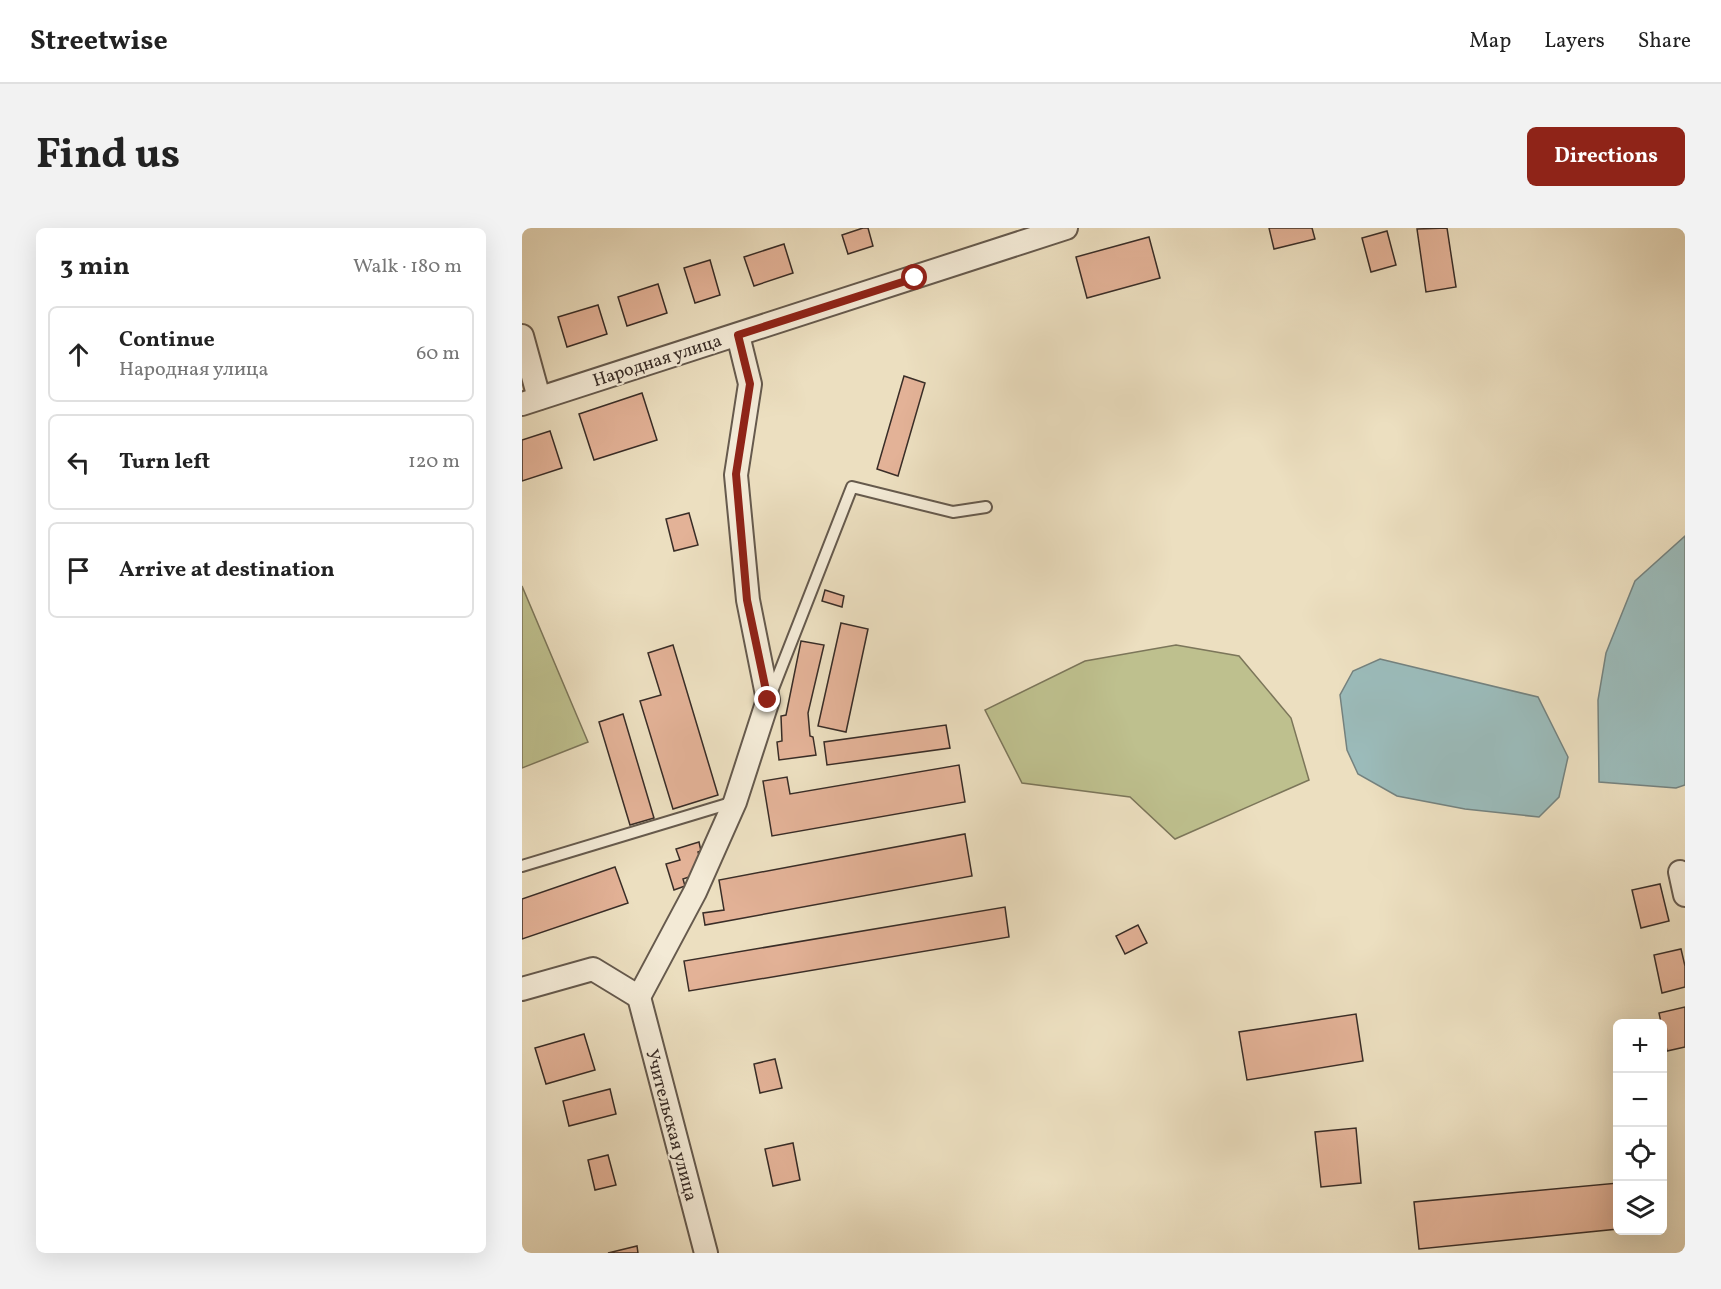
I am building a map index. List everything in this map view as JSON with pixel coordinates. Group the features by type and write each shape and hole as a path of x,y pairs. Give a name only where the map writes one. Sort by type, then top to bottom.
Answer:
{"street":[{"name":"Народная улица","path":"531,401 1066,228"},
{"path":"522,989 593,969 639,997 695,891 735,802 768,700 747,600 736,474 750,384 738,335"},
{"path":"522,336 531,401"},
{"path":"1680,872 1685,895"},
{"name":"Учительская улица","path":"639,997 706,1253"}],"lane":[{"path":"768,700 852,487 953,512 986,507"},
{"path":"522,866 735,802"}],"green space":[{"path":"522,586 588,742 522,768"},
{"path":"1176,645 1239,656 1291,718 1309,780 1175,839 1130,797 1022,783 985,710 1085,661"}],"water":[{"path":"1685,536 1685,785 1676,788 1599,782 1598,700 1606,653 1635,581"},
{"path":"1380,659 1538,697 1568,757 1559,797 1539,817 1465,809 1397,796 1358,774 1347,750 1340,695 1353,671"}],"building":[{"path":"868,228 873,246 848,254 842,235"},
{"path":"1269,228 1312,228 1315,239 1274,249"},
{"path":"1447,228 1456,287 1426,292 1417,229"},
{"path":"1387,231 1396,265 1371,272 1362,238"},
{"path":"1149,237 1160,278 1087,298 1076,257"},
{"path":"784,244 793,273 754,286 744,257"},
{"path":"710,260 720,295 695,303 684,268"},
{"path":"658,284 667,313 627,326 618,297"},
{"path":"598,305 607,334 567,347 558,317"},
{"path":"904,376 925,383 898,476 877,469"},
{"path":"642,393 657,440 594,460 579,414"},
{"path":"550,431 562,468 522,481 522,440"},
{"path":"689,513 698,545 674,551 666,519"},
{"path":"825,590 844,596 842,607 822,601"},
{"path":"841,623 868,629 846,732 818,726"},
{"path":"801,641 824,645 808,713 810,736 813,737 816,755 779,760 777,742 782,741 781,716 786,715"},
{"path":"673,645 718,795 673,809 640,701 661,695 648,653"},
{"path":"623,714 654,818 630,825 599,722"},
{"path":"946,725 950,748 827,765 824,742"},
{"path":"959,765 965,802 772,836 763,781 787,777 790,794"},
{"path":"965,834 972,876 705,925 703,913 724,910 719,880"},
{"path":"699,842 701,851 698,852 702,864 698,874 683,879 685,886 674,890 666,864 680,860 676,849"},
{"path":"615,867 628,903 522,939 522,899"},
{"path":"1660,884 1669,921 1641,928 1632,890"},
{"path":"1005,907 1009,937 689,991 684,961"},
{"path":"1138,925 1147,943 1125,954 1116,936"},
{"path":"1681,949 1685,966 1685,987 1662,993 1654,955"},
{"path":"1685,1007 1685,1047 1667,1051 1667,1019 1660,1019 1659,1013"},
{"path":"1356,1014 1363,1061 1247,1080 1239,1032"},
{"path":"584,1034 595,1070 546,1084 535,1048"},
{"path":"775,1059 782,1088 760,1093 754,1064"},
{"path":"610,1089 616,1114 569,1126 563,1101"},
{"path":"1356,1128 1361,1183 1321,1187 1315,1132"},
{"path":"793,1143 800,1180 773,1186 765,1149"},
{"path":"608,1155 616,1185 595,1190 588,1160"},
{"path":"1613,1183 1613,1230 1419,1249 1414,1202"},
{"path":"637,1246 638,1253 608,1253"}],"route":[{"path":"768,700 747,600 736,474 750,384 738,335 915,278"}]}
